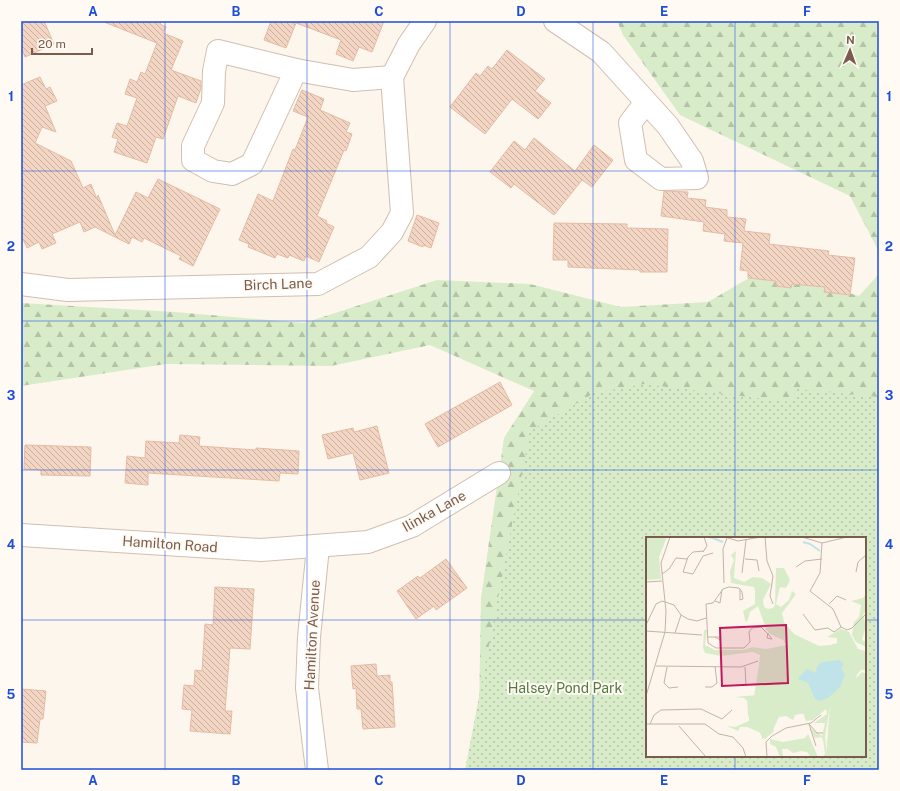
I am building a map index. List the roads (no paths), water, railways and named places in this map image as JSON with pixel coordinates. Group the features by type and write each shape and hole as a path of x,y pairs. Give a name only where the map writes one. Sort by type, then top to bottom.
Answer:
{"street":[{"path":"296,70 252,164 232,174 213,171 192,160 193,146 213,103 214,71 218,51 296,70 353,80 392,77 409,44 425,21"},
{"path":"555,21 601,52 646,102"},
{"name":"Birch Lane","path":"21,284 68,290 318,284 369,257 392,232 402,213 392,77"},
{"name":"Ilinka Lane","path":"318,547 368,542 412,526 499,473"},
{"name":"Hamilton Road","path":"21,535 261,550 318,547"},
{"name":"Hamilton Avenue","path":"317,770 307,688 309,637 318,547"}],"park label":[{"name":"Halsey Pond Park","path":"565,688"}]}
